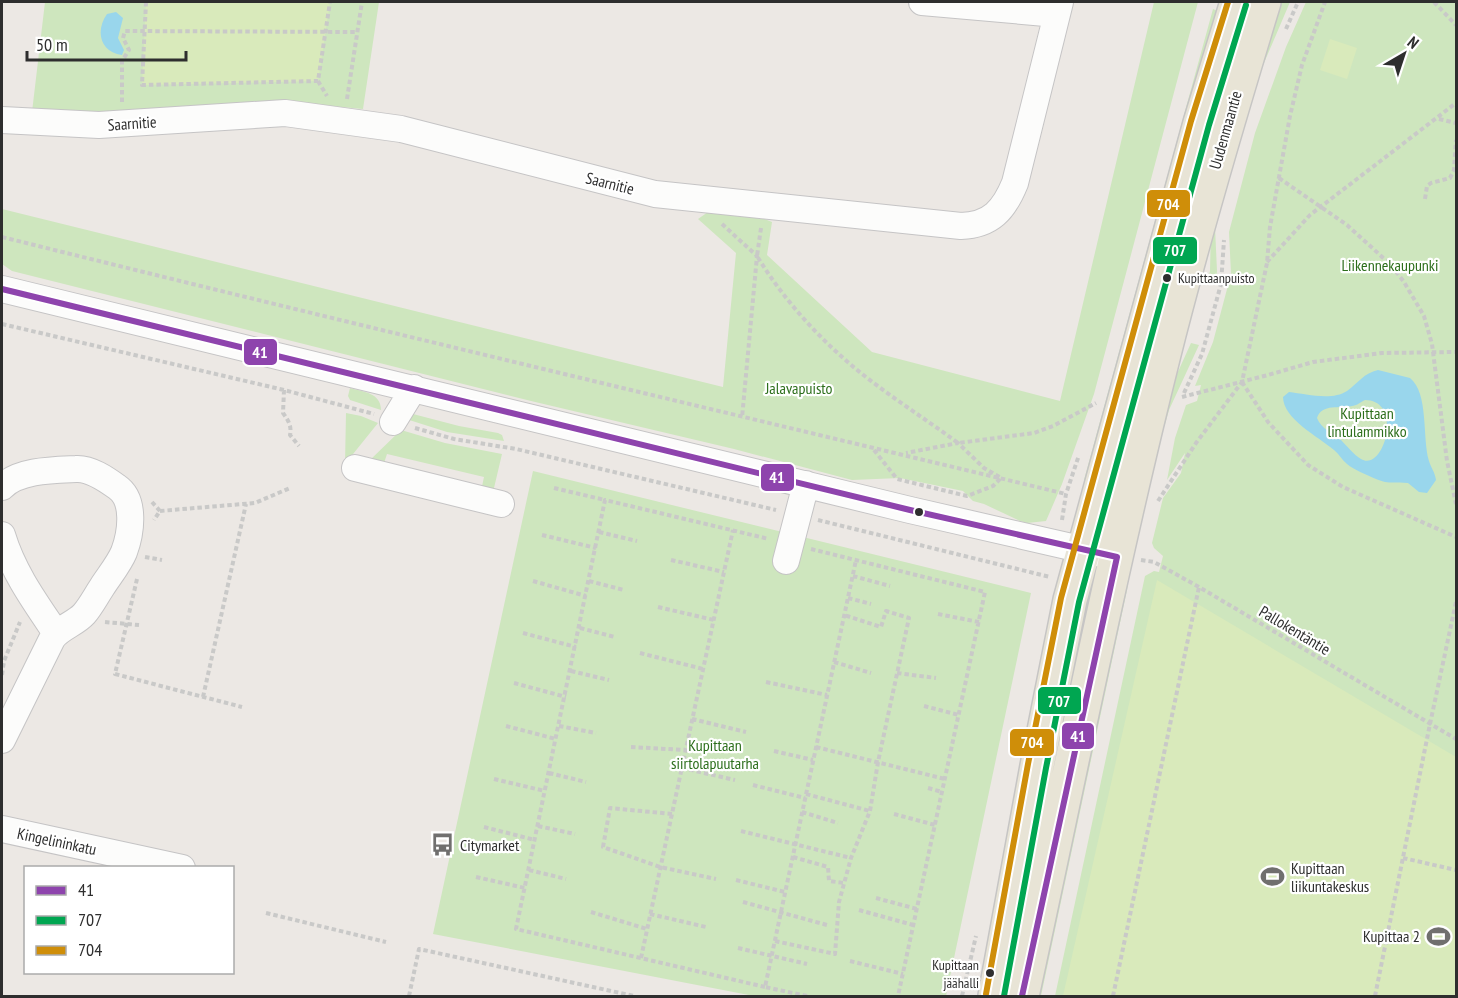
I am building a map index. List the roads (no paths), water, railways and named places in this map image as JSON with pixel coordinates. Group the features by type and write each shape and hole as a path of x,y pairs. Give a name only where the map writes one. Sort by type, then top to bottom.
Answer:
{"main road":[{"name":"Uudenmaantie","path":"995,996 1036,766 1070,600 1200,123 1237,2"},
{"name":"Uudenmaantie","path":"1022,996 1117,557 1163,358 1224,131 1263,2"}],"street":[{"path":"922,2 1059,8"},
{"name":"Saarnitie","path":"2,120 99,125 285,113 401,129 655,194 764,207 961,226 976,225 988,220 999,211 1010,197 1016,183 1059,8"},
{"path":"2,289 1117,557"},
{"path":"393,422 414,388"},
{"path":"355,468 501,504"},
{"path":"2,488 18,478 51,470 81,469 106,479 121,490 128,500 129,530 123,552 87,611 77,621 56,633 2,740"},
{"path":"788,552 806,484"},
{"path":"2,536 18,576 56,633"},
{"name":"Kingelininkatu","path":"2,829 177,866"}],"water":[{"path":"116,12 123,18 118,38 124,50 122,55 109,50 104,45 101,34 101,27 107,14"},
{"path":"1378,370 1410,378 1420,394 1427,451 1436,480 1427,493 1419,492 1408,483 1381,481 1353,468 1295,420 1285,405 1283,397 1289,392 1334,396 1347,391 1373,371","holes":["1365,400 1377,403 1384,411 1387,422 1386,435 1377,456 1369,460 1361,459 1356,455 1324,428 1317,418 1319,413 1327,408 1354,406"]}],"place":[{"name":"Kupittaanpuisto","path":"1167,278"},
{"name":"Citymarket","path":"442,845"},
{"name":"Kupittaan liikuntakeskus","path":"1273,877"},
{"name":"Kupittaa 2","path":"1438,936"},
{"name":"Kupittaan jäähalli","path":"990,973"}],"park label":[{"name":"Liikennekaupunki","path":"1390,265"},
{"name":"Jalavapuisto","path":"799,388"},
{"name":"Kupittaan lintulammikko","path":"1367,422"},
{"name":"Kupittaan siirtolapuutarha","path":"715,754"}]}
